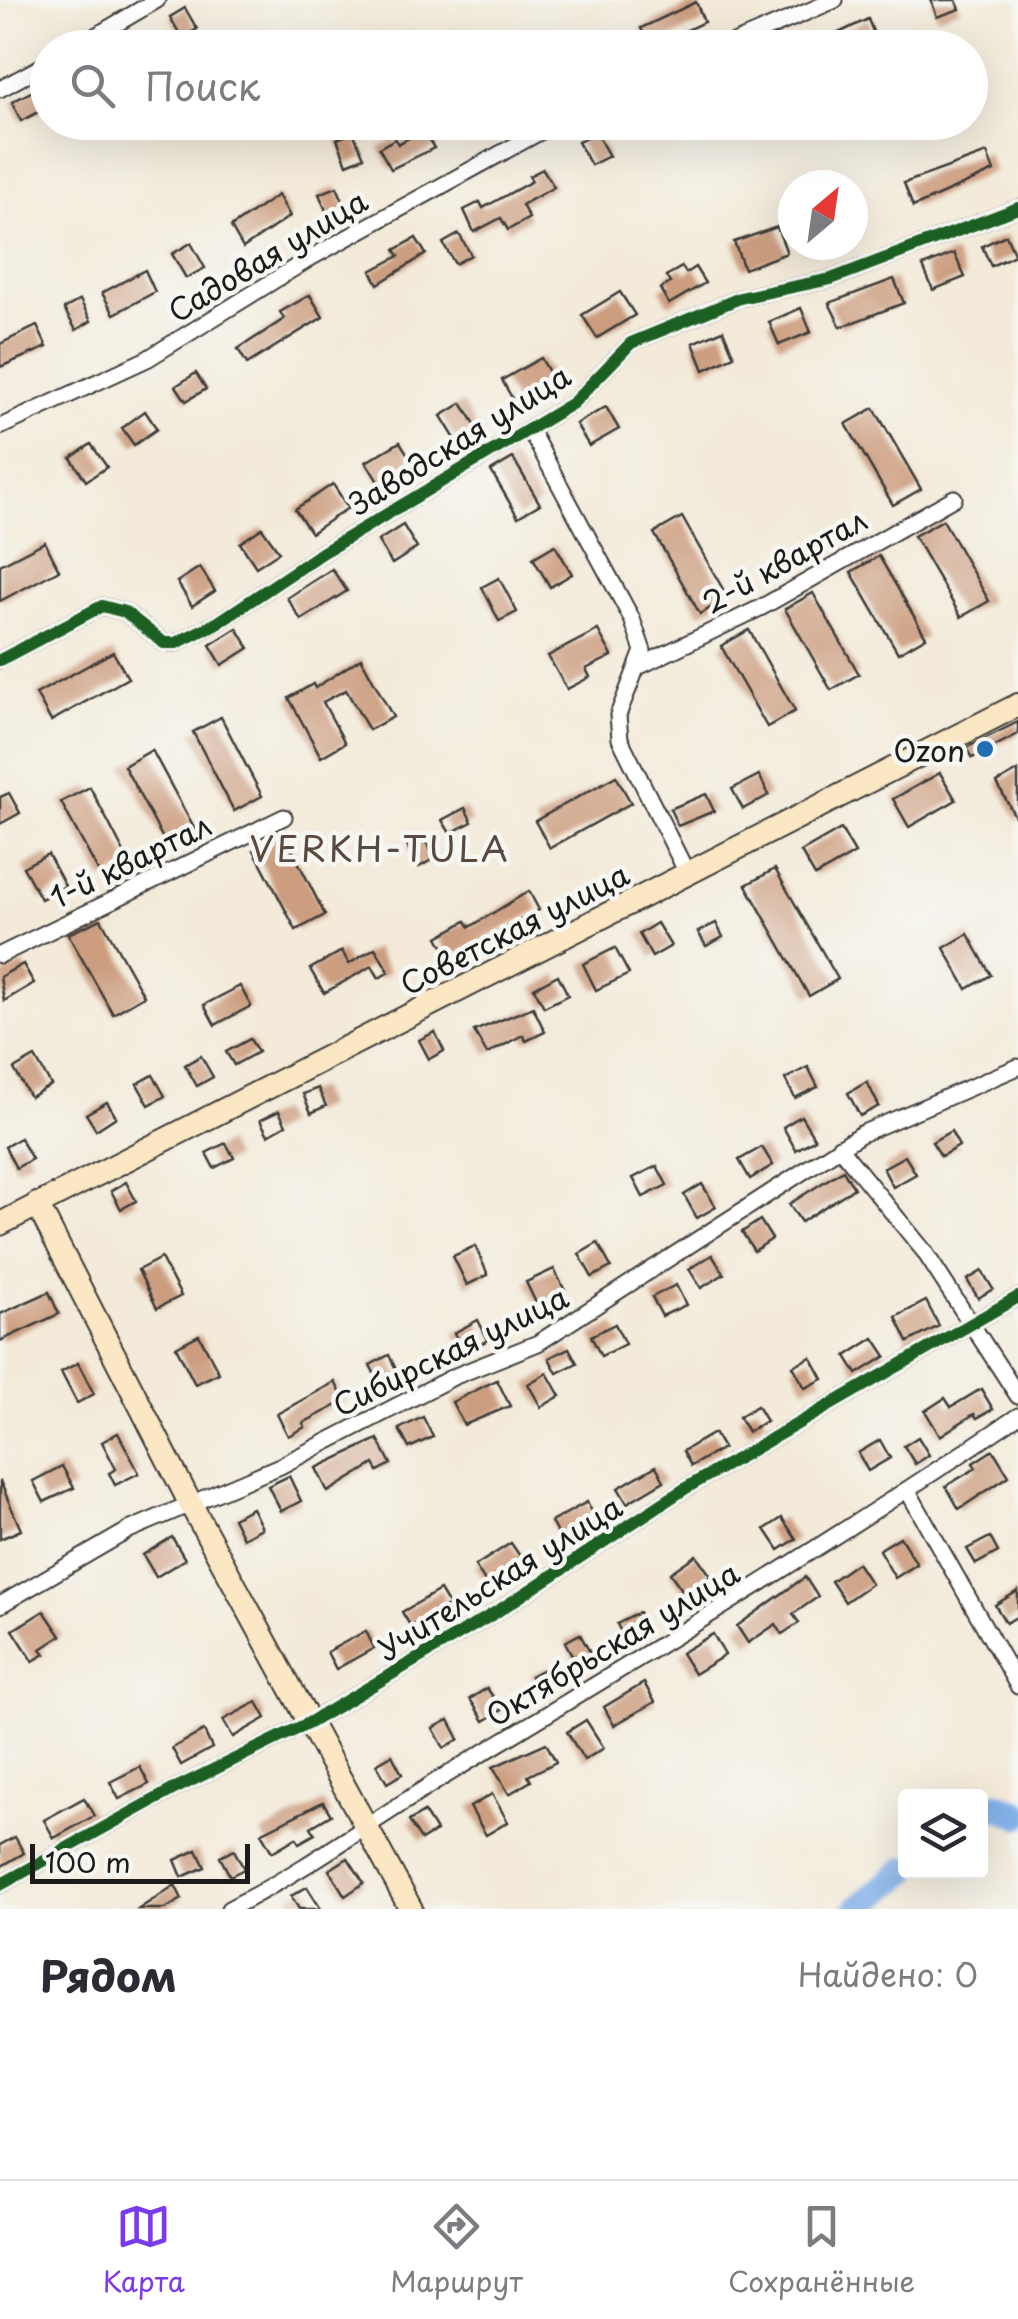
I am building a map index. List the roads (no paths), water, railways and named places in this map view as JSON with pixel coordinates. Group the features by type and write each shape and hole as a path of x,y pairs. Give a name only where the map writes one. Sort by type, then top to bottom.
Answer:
{"main road":[{"name":"Советская улица","path":"0,1224 1018,705"},
{"path":"37,1204 189,1501 411,1909"}],"street":[{"path":"106,30 157,0"},
{"path":"765,30 836,0"},
{"path":"0,89 30,73"},
{"name":"Садовая улица","path":"0,427 147,359 312,257 525,140"},
{"name":"Заводская улица","path":"0,660 102,606 125,612 164,642 176,643 216,623 322,553 530,430 589,391 631,344 740,298 832,279 1018,208"},
{"path":"530,430 632,619 643,651 618,715 620,739 687,873"},
{"name":"2-й квартал","path":"638,667 762,608 954,498"},
{"name":"1-й квартал","path":"0,955 284,817"},
{"name":"Сибирская улица","path":"0,1606 189,1501 280,1466 453,1377 538,1344 839,1147 1018,1067"},
{"path":"839,1147 924,1251 975,1324 1018,1396"},
{"name":"Учительская улица","path":"0,1885 176,1788 309,1723 498,1610 686,1488 1018,1297"},
{"name":"Октябрьская улица","path":"230,1909 283,1882 365,1826 706,1620 1018,1416"},
{"path":"908,1490 1018,1686"}],"waterway":[{"path":"988,1807 999,1806 1018,1814"},
{"path":"858,1909 898,1876"}],"place":[{"name":"Ozon","path":"985,749"}],"district":[{"name":"VERKH-TULA","path":"380,847"}]}
